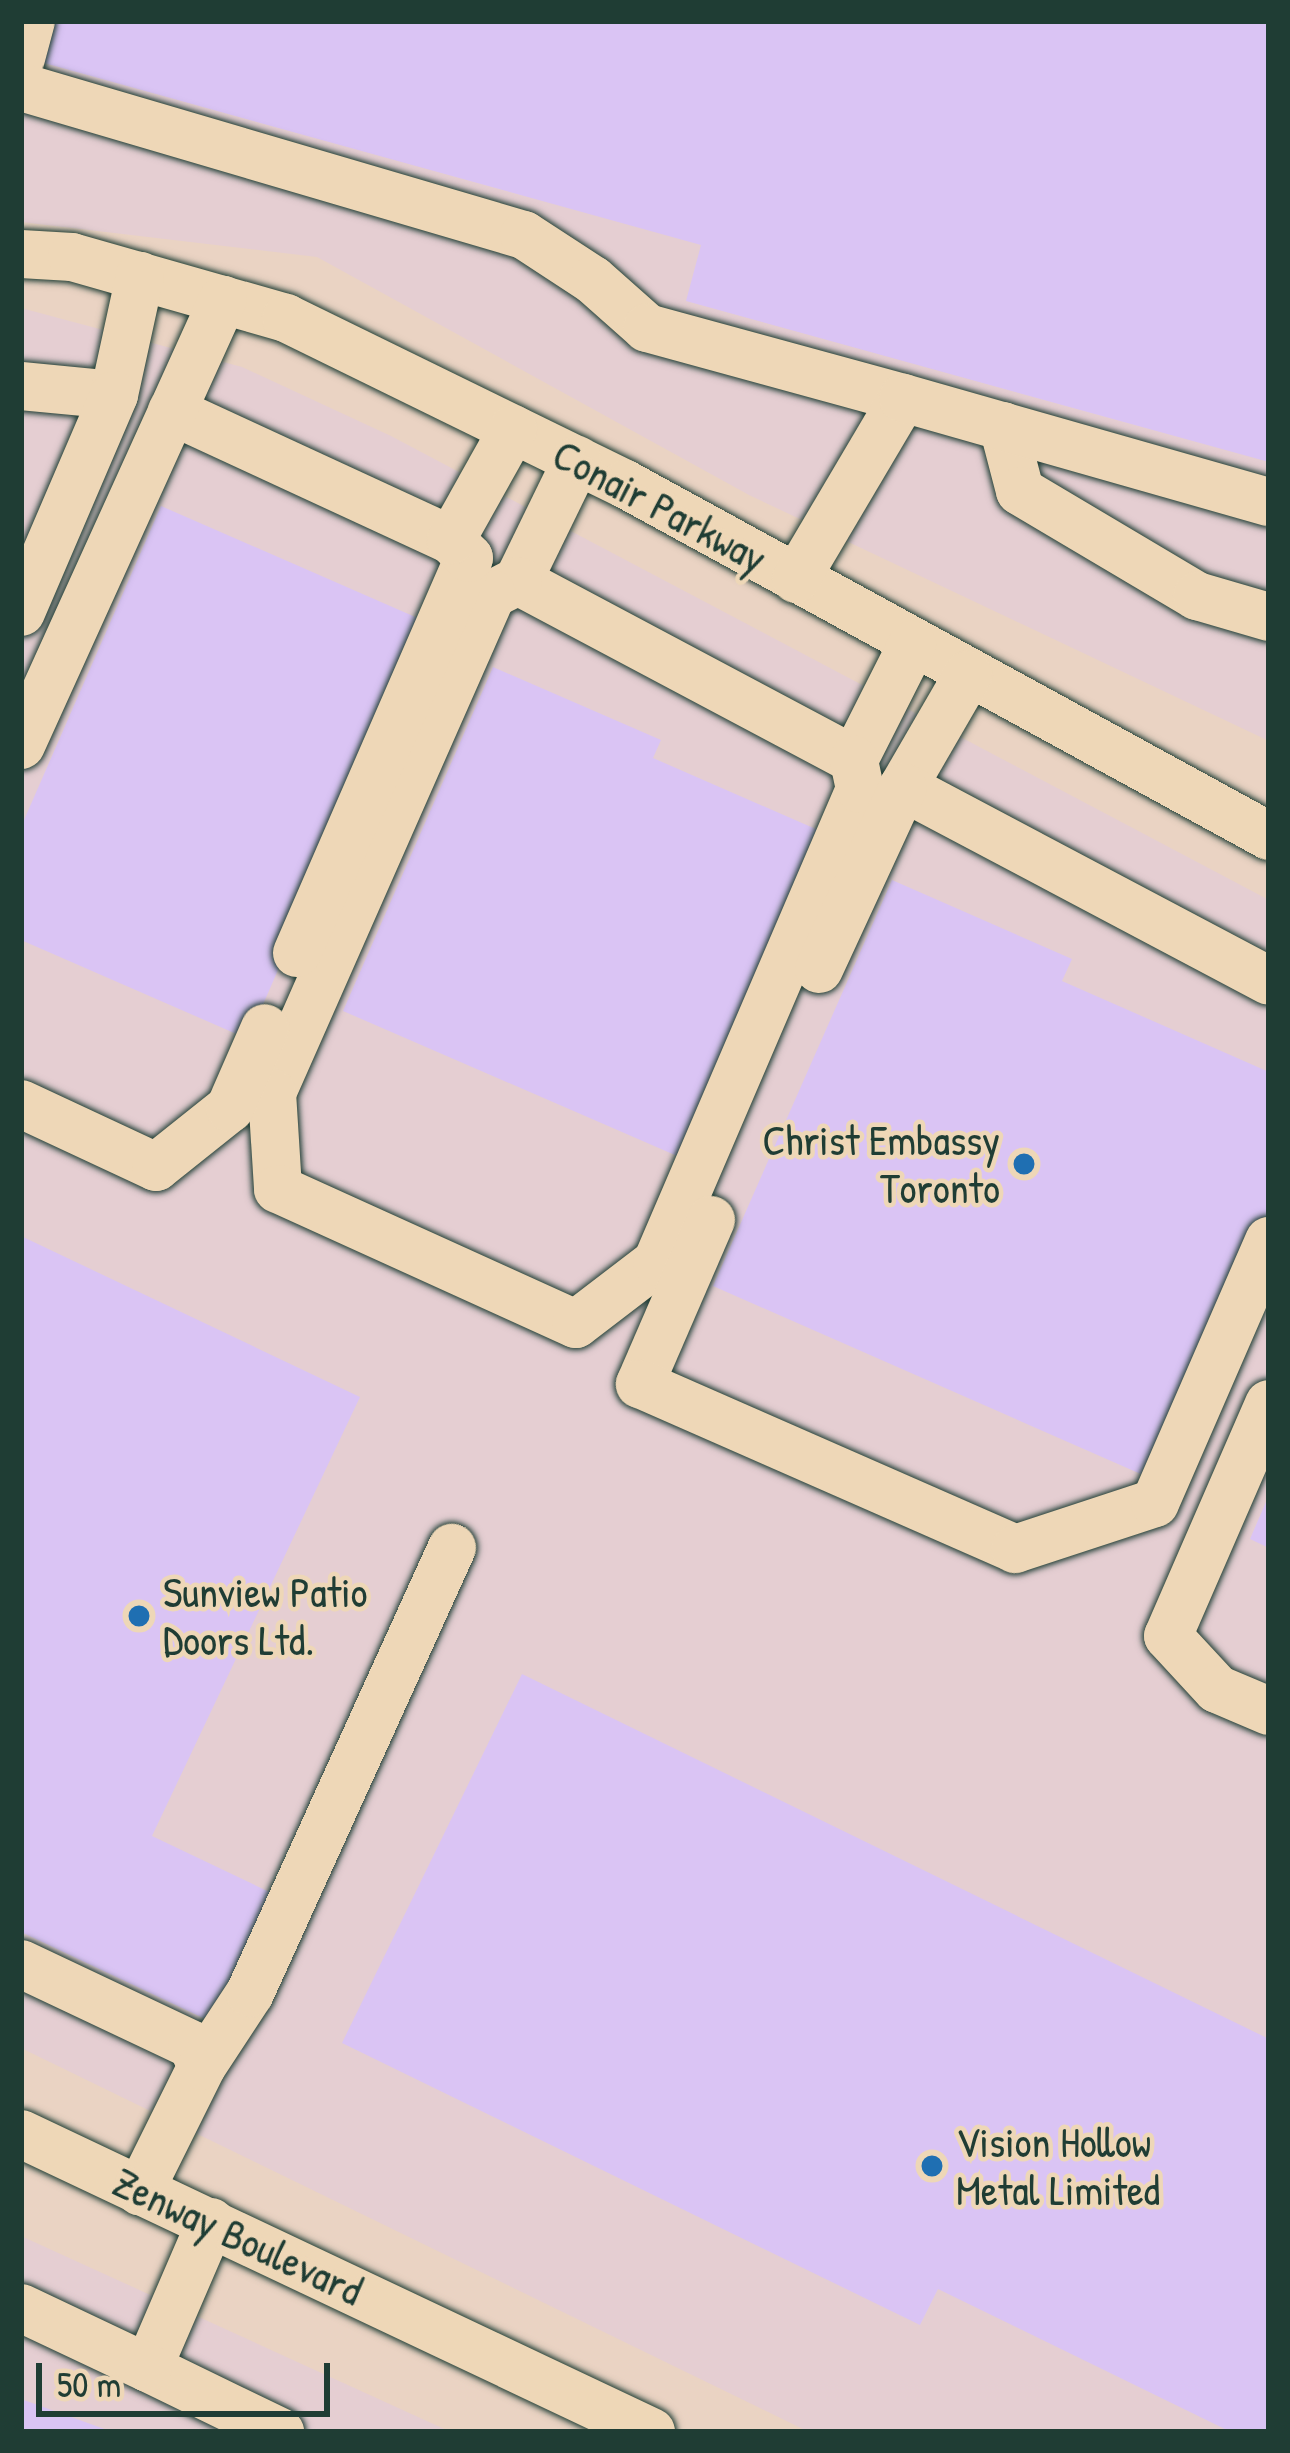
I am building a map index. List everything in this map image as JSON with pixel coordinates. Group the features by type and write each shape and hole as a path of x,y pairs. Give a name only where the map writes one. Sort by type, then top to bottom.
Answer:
{"street":[{"path":"21,58 31,21"},
{"path":"21,87 524,236 593,280 647,328 1269,502"},
{"name":"Conair Parkway","path":"21,254 72,257 286,319 577,460 1269,836"},
{"path":"21,612 114,395 140,276"},
{"path":"21,745 223,300"},
{"path":"21,386 114,395"},
{"path":"796,579 903,398"},
{"path":"21,1104 156,1167 230,1108 469,558 451,540 172,411"},
{"path":"1003,426 1020,491 1197,596 1269,616"},
{"path":"451,540 513,429"},
{"path":"577,460 518,581 492,594 272,1093 278,1189 576,1324 657,1262 860,789 854,760 912,645"},
{"path":"518,581 854,760"},
{"path":"968,675 887,812 640,1384 1016,1549 1155,1503 1269,1241"},
{"path":"903,787 1269,981"},
{"path":"1269,1404 1168,1636 1217,1689 1269,1711"},
{"path":"140,2191 202,2066 250,1993 452,1548"},
{"path":"21,1964 192,2045 202,2066"},
{"name":"Zenway Boulevard","path":"21,2134 651,2432"},
{"path":"148,2368 211,2222"},
{"path":"21,2308 280,2432"}],"shaded area":[{"path":"21,21 1269,21 1269,741 749,495 317,257 21,222"},
{"path":"21,308 242,367 391,436 1269,900 1269,2432 809,2432 21,2048"},
{"path":"21,2236 451,2432 21,2432"}],"building":[{"path":"48,21 1269,21 1269,462 686,301 701,245 37,61"},
{"path":"161,506 429,623 248,1039 21,940 21,827"},
{"path":"493,667 661,740 653,758 834,837 691,1162 343,1011"},
{"path":"892,880 1072,959 1062,981 1269,1072 1269,1232 1159,1482 713,1286"},
{"name":"Sunview Patio Doors Ltd.","path":"21,1236 360,1397 152,1836 282,1898 220,2026 21,1932"},
{"path":"1269,1495 1269,1548 1250,1539"},
{"name":"Vision Hollow Metal Limited","path":"522,1674 1269,2039 1269,2432 1231,2432 938,2289 920,2325 342,2043"},
{"path":"21,2399 110,2431 110,2432 21,2432"}],"place":[{"name":"Christ Embassy Toronto","path":"1024,1164"},
{"name":"Sunview Patio Doors Ltd.","path":"139,1616"},
{"name":"Vision Hollow Metal Limited","path":"932,2166"}]}
